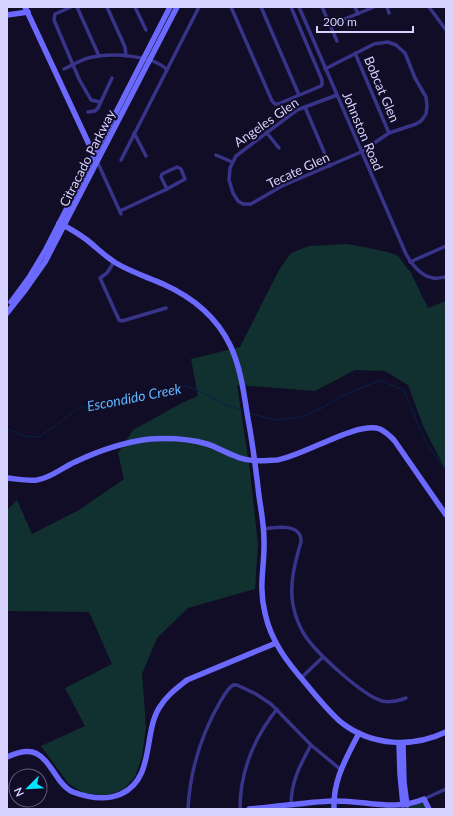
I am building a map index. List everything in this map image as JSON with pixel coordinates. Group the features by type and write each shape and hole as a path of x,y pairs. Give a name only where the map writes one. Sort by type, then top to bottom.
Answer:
{"main road":[{"name":"Citracado Parkway","path":"7,312 37,274 97,161 170,7"},
{"name":"Citracado Parkway","path":"7,307 30,276 62,225 94,155 146,59 177,7"},
{"path":"7,15 26,9 94,155"},
{"path":"97,161 96,157 100,144"},
{"path":"62,225 82,236 114,262 127,270 161,283 188,297 212,318 230,344 236,358 255,460 264,546 261,578 262,596 267,621 276,643 287,661 337,718 359,733 376,740 401,743 426,740 446,732"},
{"path":"7,478 31,480 40,479 95,453 150,439 199,442 208,444 235,456 255,460 279,460 321,445 341,434 370,428 381,430 394,440 446,514"},
{"path":"7,757 20,751 33,752 38,754 46,761 70,791 89,798 116,796 127,791 135,784 144,768 152,726 159,708 168,696 188,680 276,643"},
{"path":"334,809 335,787 340,770 359,733"},
{"path":"401,743 400,774 405,805"},
{"path":"249,809 334,801 373,806 392,806 405,805 424,799 429,809"}],"street":[{"path":"71,7 55,14 54,17 83,87 92,100 100,102"},
{"path":"77,7 99,56"},
{"path":"107,7 125,47 126,56"},
{"path":"135,7 146,30"},
{"path":"121,160 199,7"},
{"path":"231,7 274,104 278,104 300,95 321,86 322,84 322,80 291,7"},
{"path":"262,7 300,95"},
{"name":"Johnston Road","path":"299,7 410,262"},
{"path":"322,7 337,41"},
{"path":"354,7 358,14"},
{"path":"330,25 374,7"},
{"path":"387,7 390,13"},
{"path":"428,7 446,30"},
{"path":"325,69 374,44 388,42 396,45 405,53 426,97 428,106 426,114 421,121 411,126 389,132"},
{"name":"Bobcat Glen","path":"355,53 389,132"},
{"path":"64,68 92,57 126,56 146,59 164,65 167,70"},
{"path":"88,112 97,110 112,78"},
{"name":"Angeles Glen","path":"243,204 234,198 230,186 229,175 232,162 236,156 292,113 337,95"},
{"path":"305,107 330,166"},
{"path":"266,132 279,148"},
{"name":"Tecate Glen","path":"243,204 251,204 282,186 361,152 389,132"},
{"path":"134,133 146,156"},
{"path":"216,154 232,162"},
{"path":"97,161 120,213 167,189 185,179 182,168 179,167 162,174 161,177 167,189"},
{"path":"446,246 410,262 425,275 433,278 446,277"},
{"path":"114,262 107,273 100,278 119,320 122,321 166,308"},
{"path":"263,528 291,528 296,530 299,534 301,542 292,591 293,605 304,634 311,644 323,657 364,691 375,698 391,702 406,698"},
{"path":"301,678 323,657"},
{"path":"188,809 193,774 201,743 214,714 230,687 233,685 237,685 252,692 267,701 311,745 340,770"},
{"path":"240,809 242,783 250,753 263,728 276,709"},
{"path":"291,805 294,779 311,745"},
{"path":"424,799 446,788"}],"green space":[{"path":"348,244 395,254 398,256 410,271 428,308 446,301 446,471 424,428 408,385 385,371 355,370 315,391 237,385 250,471 258,545 255,589 188,608 157,638 142,674 146,727 142,757 135,777 123,790 106,795 83,793 68,783 41,746 85,726 65,688 112,664 89,612 7,611 7,510 17,500 32,534 79,510 124,479 118,453 133,430 182,403 198,396 191,359 240,347 279,270 291,253 309,246"},
{"path":"420,803 424,804 426,809 399,809"},
{"path":"380,808 399,809 377,809"}],"waterway":[{"name":"Escondido Creek","path":"249,413 276,420 301,417 322,408 341,396 381,380 404,391 426,443 446,470"},
{"name":"Escondido Creek","path":"7,429 24,436 38,437 80,407 109,405 164,390 186,386 227,405 244,411"},
{"path":"278,809 326,804 329,806 329,809"},
{"path":"338,809 338,805 341,804"}]}
